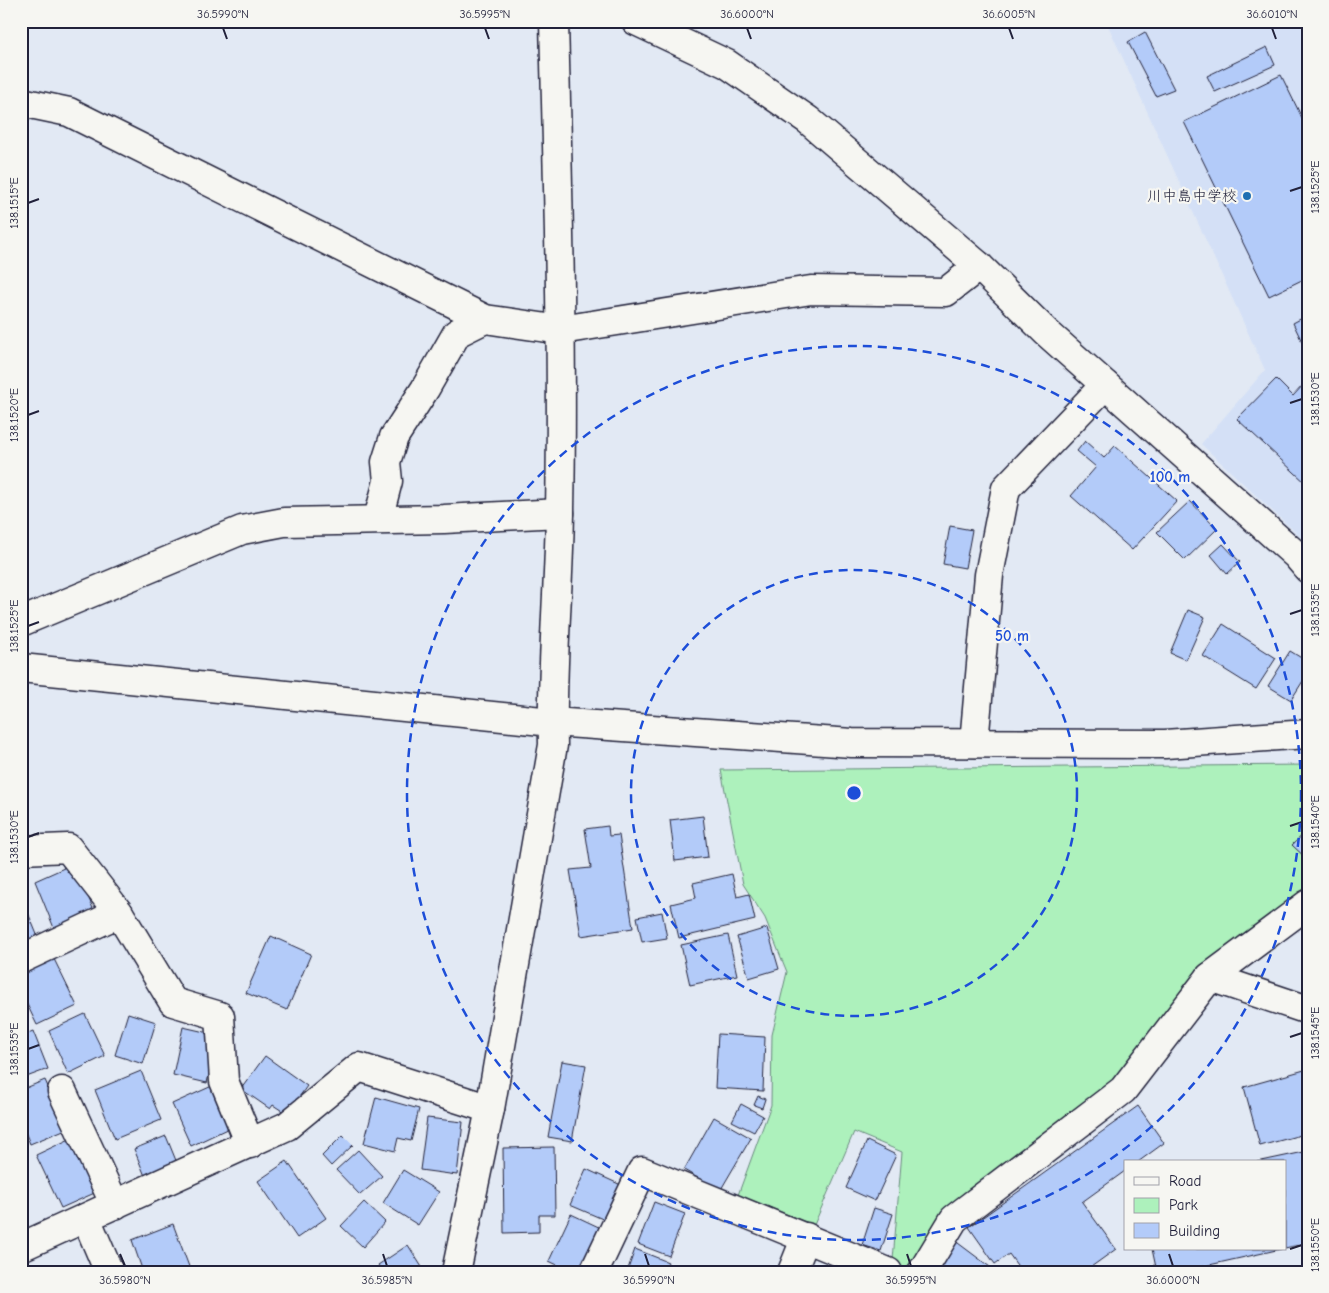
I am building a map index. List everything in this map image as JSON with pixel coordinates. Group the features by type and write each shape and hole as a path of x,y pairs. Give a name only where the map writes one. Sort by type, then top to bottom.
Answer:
{"street":[{"path":"456,1272 490,1109 551,755 560,513 561,330 554,21"},
{"path":"636,21 727,64 800,115 979,266 1046,332 1296,555 1308,569"},
{"path":"21,102 69,112 485,319 561,330 811,290 946,292 979,266"},
{"path":"378,519 388,481 386,462 394,437 457,334 485,319"},
{"path":"974,743 989,575 1006,488 1105,384"},
{"path":"21,622 242,530 284,522 444,519 560,513"},
{"path":"21,668 552,722 852,743 1165,744 1308,734"},
{"path":"21,850 68,848 119,914 173,1002 220,1016 224,1081 250,1144"},
{"path":"922,1272 954,1219 1122,1090 1210,977 1308,904"},
{"path":"21,959 119,914"},
{"path":"1210,977 1308,1010"},
{"path":"21,1247 288,1126 359,1067 490,1109"},
{"path":"62,1091 115,1205"},
{"path":"594,1272 642,1172 888,1272"},
{"path":"86,1218 110,1272"},
{"path":"792,1272 806,1238"}],"shaded area":[{"name":"川中島中学校","path":"1106,21 1308,21 1308,544 1201,444 1265,370"}],"green space":[{"path":"1308,765 1308,896 1114,1097 951,1203 911,1264 892,1272 902,1152 854,1132 814,1225 738,1195 771,1105 772,1035 787,972 765,918 743,884 721,770"}],"building":[{"path":"1145,32 1174,89 1156,96 1128,42"},
{"path":"1267,47 1275,65 1215,92 1207,76"},
{"path":"1281,75 1308,130 1308,277 1269,296 1184,122"},
{"path":"1308,315 1308,354 1293,323"},
{"path":"1276,379 1293,396 1304,384 1308,387 1308,485 1237,419"},
{"path":"1085,441 1104,458 1115,446 1177,501 1132,550 1071,496 1096,467 1077,451"},
{"path":"1190,501 1217,529 1185,560 1157,532"},
{"path":"950,526 972,530 965,568 943,564"},
{"path":"1223,544 1240,562 1227,574 1211,555"},
{"path":"1188,610 1205,617 1186,660 1170,653"},
{"path":"1223,624 1276,658 1256,689 1203,656"},
{"path":"1290,651 1308,662 1308,673 1291,700 1268,686"},
{"path":"703,816 708,857 675,861 670,820"},
{"path":"608,826 609,836 619,835 633,928 581,936 570,870 591,868 585,829"},
{"path":"1308,830 1308,860 1292,845"},
{"path":"73,860 94,911 54,928 35,881 64,868 62,864"},
{"path":"732,874 737,897 749,894 755,920 679,938 671,904 696,898 693,883"},
{"path":"21,896 38,937 21,944"},
{"path":"662,912 667,938 642,942 637,917"},
{"path":"767,928 779,969 749,978 737,937"},
{"path":"728,935 737,975 690,985 681,945"},
{"path":"271,936 311,954 287,1010 246,993"},
{"path":"53,957 77,1006 37,1025 21,992 21,972"},
{"path":"128,1013 156,1022 143,1064 115,1055"},
{"path":"85,1014 105,1056 68,1074 49,1031"},
{"path":"183,1027 218,1035 207,1083 173,1075"},
{"path":"33,1031 48,1069 21,1079 21,1036"},
{"path":"718,1034 765,1037 763,1091 715,1088"},
{"path":"265,1056 307,1086 287,1114 273,1105 270,1109 241,1089"},
{"path":"562,1061 586,1065 572,1141 548,1137"},
{"path":"1308,1069 1308,1133 1260,1146 1244,1087"},
{"path":"141,1071 161,1120 115,1139 95,1090"},
{"path":"45,1080 66,1129 30,1144 21,1122 21,1090"},
{"path":"212,1086 231,1127 191,1146 172,1104"},
{"path":"758,1096 765,1099 762,1108 754,1105"},
{"path":"376,1097 419,1109 411,1141 398,1138 395,1151 364,1143"},
{"path":"741,1104 763,1116 754,1132 732,1121"},
{"path":"1138,1106 1164,1143 1141,1160 1124,1160 1124,1172 1082,1202 1116,1249 1084,1272 1022,1272 1009,1254 995,1264 969,1227"},
{"path":"714,1117 751,1138 720,1191 684,1170"},
{"path":"427,1118 463,1122 457,1175 420,1170"},
{"path":"343,1135 353,1145 331,1166 322,1156"},
{"path":"166,1136 177,1163 145,1176 134,1149"},
{"path":"74,1137 99,1191 61,1208 36,1155"},
{"path":"867,1141 896,1155 875,1201 846,1188"},
{"path":"554,1147 555,1215 539,1215 539,1232 504,1233 503,1148"},
{"path":"358,1150 382,1176 360,1195 336,1170"},
{"path":"1304,1152 1308,1170 1308,1243 1286,1248 1286,1160 1266,1160"},
{"path":"287,1161 326,1218 297,1238 258,1181"},
{"path":"586,1169 621,1185 605,1220 570,1205"},
{"path":"403,1170 439,1192 418,1225 383,1203"},
{"path":"364,1202 385,1222 363,1247 341,1226"},
{"path":"654,1202 685,1214 669,1256 638,1244"},
{"path":"874,1208 893,1214 881,1251 862,1245"},
{"path":"571,1214 605,1230 586,1272 572,1272 549,1261"},
{"path":"173,1224 191,1272 143,1272 132,1240"},
{"path":"950,1237 990,1267 987,1272 940,1272 930,1265"},
{"path":"408,1245 425,1272 383,1272 378,1265"},
{"path":"635,1249 668,1262 664,1272 627,1272"},
{"path":"1152,1250 1277,1250 1178,1272 1157,1272"}],"place":[{"name":"川中島中学校","path":"1247,196"}]}
